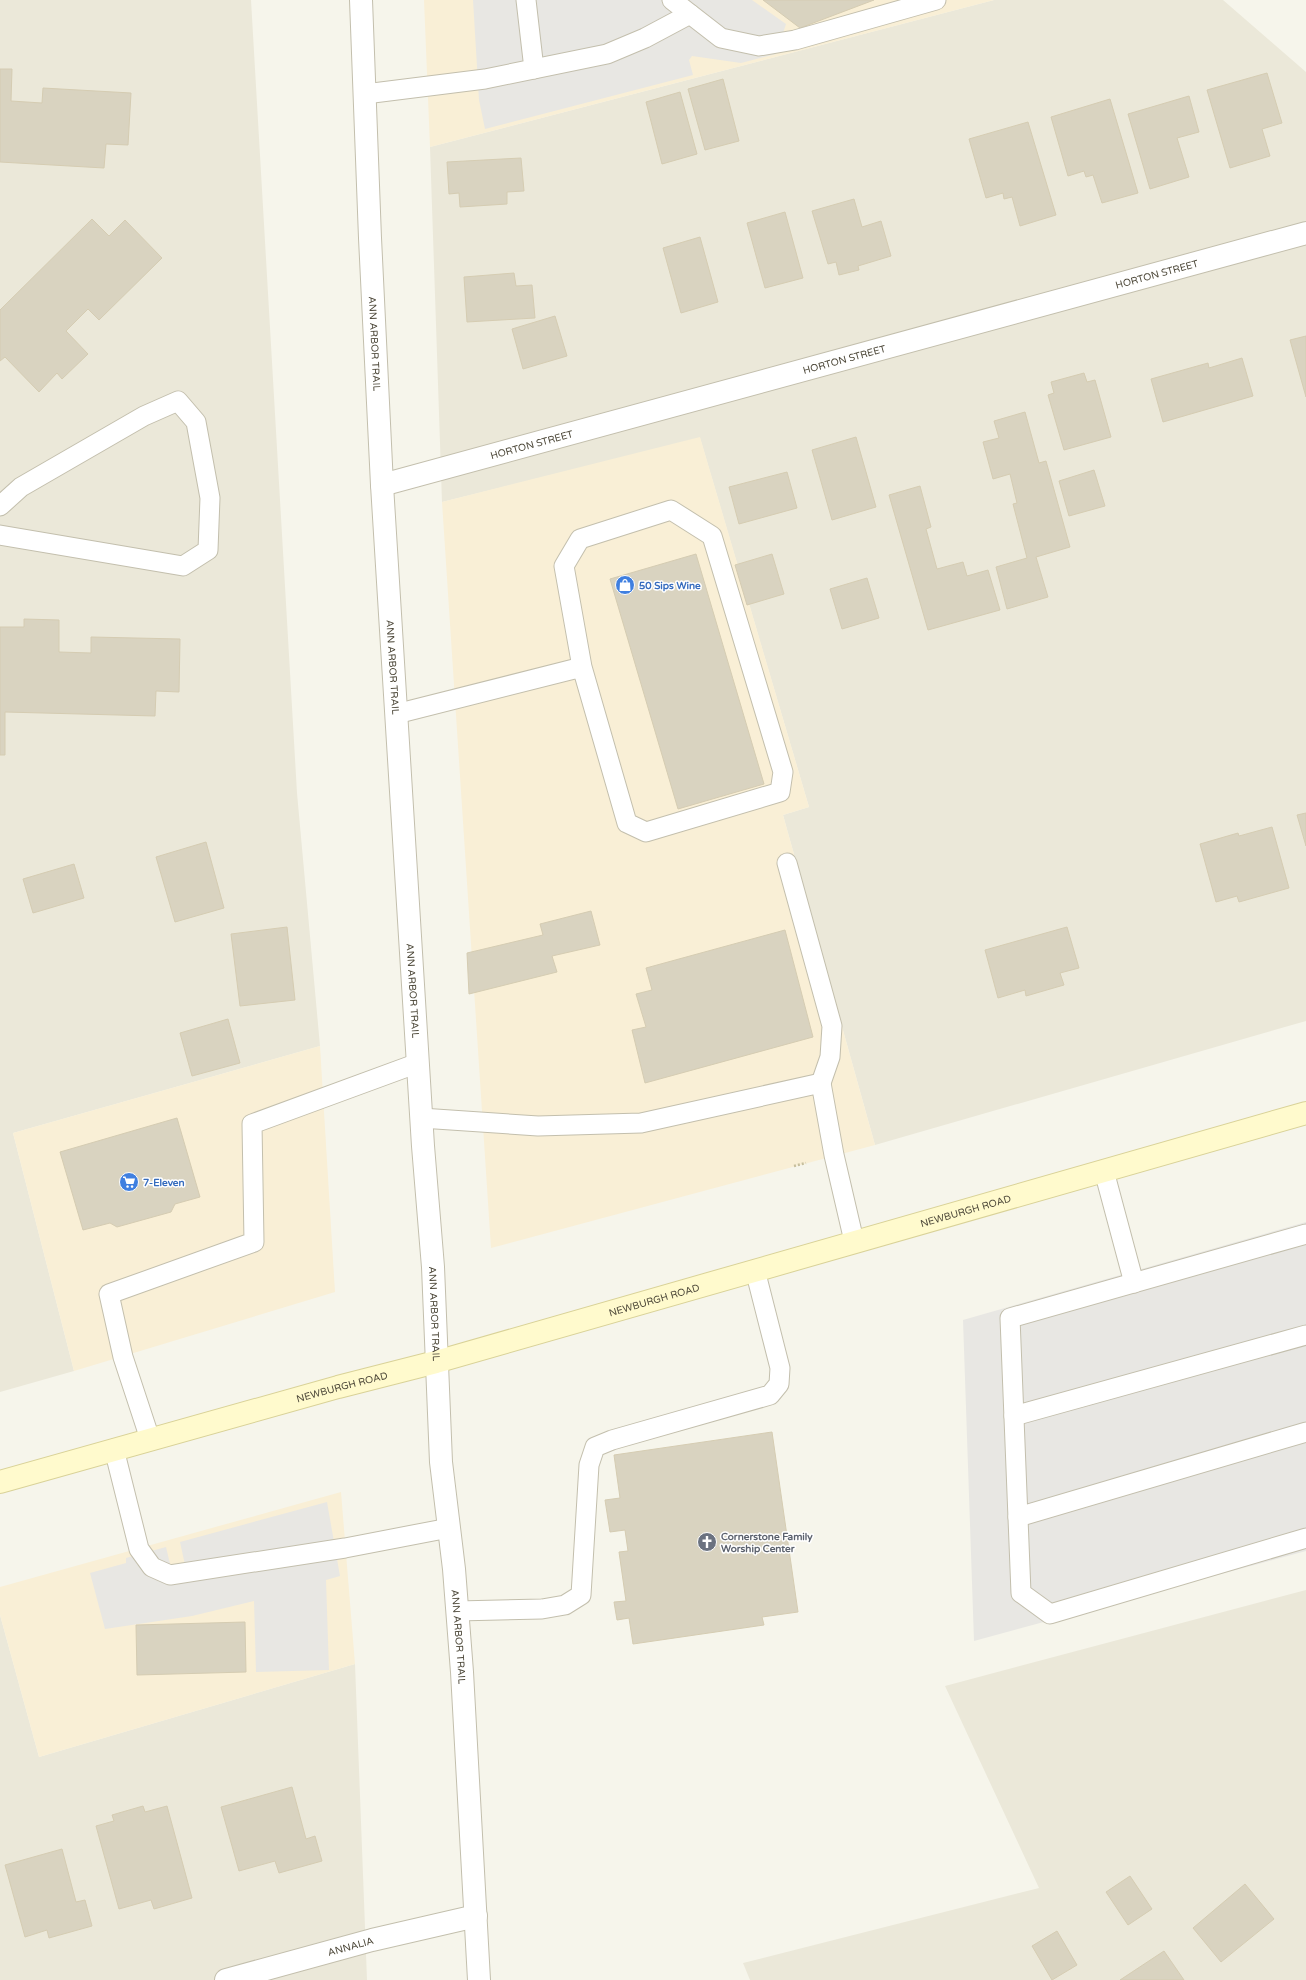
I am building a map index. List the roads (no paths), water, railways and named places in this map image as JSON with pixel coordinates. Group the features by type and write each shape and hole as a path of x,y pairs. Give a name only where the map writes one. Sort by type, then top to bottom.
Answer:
{"main road":[{"name":"NEWBURGH ROAD","path":"0,1482 150,1439 436,1362 1306,1113"}],"street":[{"name":"ANN ARBOR TRAIL","path":"361,0 382,486 421,1118 433,1267 441,1462 457,1612 479,1980"},
{"name":"HORTON STREET","path":"382,486 1306,232"},
{"name":"ANNALIA","path":"226,1980 372,1940 476,1916"}],"lane":[{"path":"526,0 534,69"},
{"path":"672,0 721,38 759,46 795,40 936,0"},
{"path":"365,94 485,79 607,54 645,38 690,14"},
{"path":"0,506 21,487 144,416 178,401 196,422 210,498 208,550 184,566 0,535"},
{"path":"671,510 712,536 783,772 780,792 646,832 627,823 582,667 564,566 580,539 671,510"},
{"path":"396,714 582,667"},
{"path":"786,863 832,1026 830,1057 821,1083 834,1155 854,1242"},
{"path":"150,1439 123,1357 109,1294 254,1242 252,1124 418,1063"},
{"path":"421,1118 538,1126 641,1123 821,1083"},
{"path":"1104,1171 1134,1283"},
{"path":"1306,1234 1010,1318 1021,1594 1050,1614 1306,1538"},
{"path":"457,1612 542,1609 565,1606 581,1595 589,1466 595,1447 612,1440 770,1395 779,1384 780,1368 755,1270"},
{"path":"1014,1416 1306,1335"},
{"path":"1018,1517 1306,1432"},
{"path":"114,1449 139,1549 152,1567 170,1575 345,1548 449,1528"}],"place":[{"name":"50 Sips Wine","path":"625,585"},
{"name":"7-Eleven","path":"129,1182"},
{"name":"Cornerstone Family Worship Center","path":"707,1542"}]}
